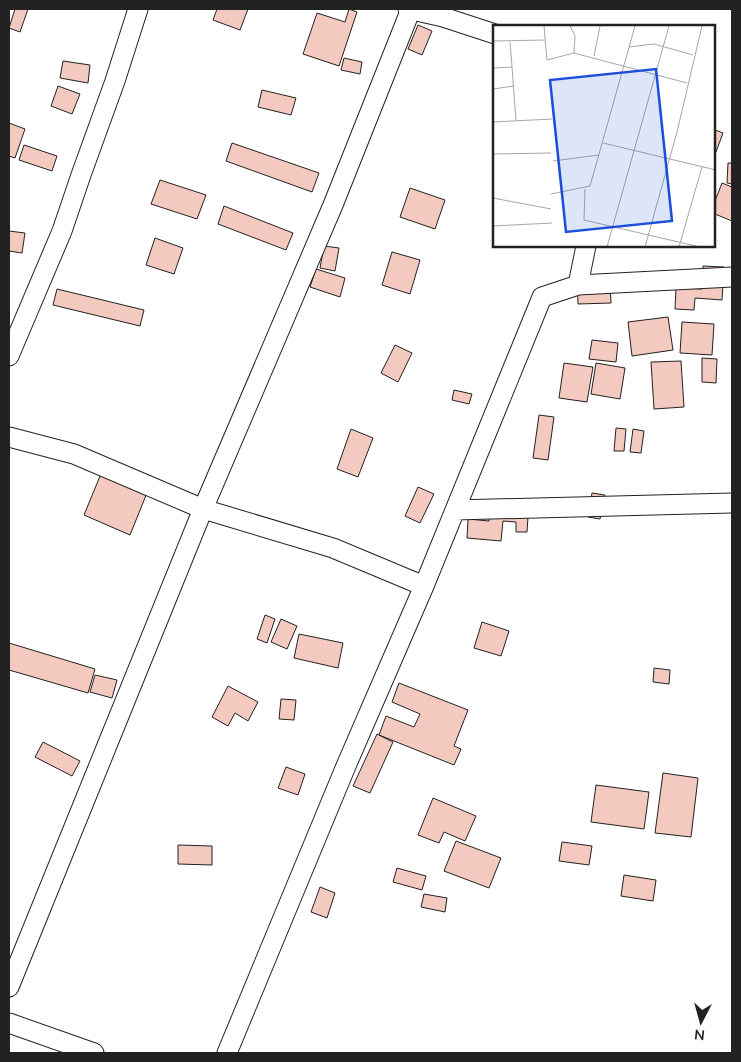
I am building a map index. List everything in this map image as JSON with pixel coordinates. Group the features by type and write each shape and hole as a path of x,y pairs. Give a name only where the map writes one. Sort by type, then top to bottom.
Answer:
{"street":[{"path":"9,356 62,232 138,9"},
{"path":"9,988 203,509 333,204 410,9 443,17 493,33"},
{"path":"578,285 586,248"},
{"path":"227,1053 346,766 424,586 542,297 578,285 732,277"},
{"path":"9,437 74,454 203,509 333,548 424,586"},
{"path":"455,510 732,503"},
{"path":"9,1023 94,1053"}],"building":[{"path":"15,9 28,9 20,32 9,28"},
{"path":"217,9 248,9 240,30 213,20"},
{"path":"349,9 357,12 339,66 303,54 317,13 345,22"},
{"path":"418,25 432,31 422,55 408,49"},
{"path":"344,58 362,62 360,74 341,70"},
{"path":"63,61 90,65 88,83 60,78"},
{"path":"58,86 80,94 72,114 51,106"},
{"path":"262,90 296,98 291,115 258,107"},
{"path":"9,123 25,129 15,158 9,156"},
{"path":"716,130 723,133 716,152"},
{"path":"232,143 319,173 312,192 226,161"},
{"path":"24,145 57,156 52,171 19,160"},
{"path":"728,163 732,163 732,184 727,183"},
{"path":"160,180 206,195 197,219 151,204"},
{"path":"722,183 732,187 732,221 716,214 716,198"},
{"path":"410,188 445,200 435,229 400,217"},
{"path":"224,206 293,233 286,250 218,224"},
{"path":"9,231 25,233 22,253 9,251"},
{"path":"155,238 183,248 174,274 146,265"},
{"path":"324,246 339,248 335,271 320,268"},
{"path":"392,252 420,260 410,294 382,285"},
{"path":"703,266 724,267 722,300 695,298 694,310 675,309 676,288 702,289"},
{"path":"316,269 345,278 340,297 310,287"},
{"path":"610,279 611,303 578,304 577,280"},
{"path":"57,289 144,310 140,326 53,305"},
{"path":"668,317 673,350 632,356 628,322"},
{"path":"682,322 714,324 712,355 680,353"},
{"path":"592,340 618,343 616,362 589,359"},
{"path":"395,345 412,353 398,382 381,373"},
{"path":"702,358 717,359 716,383 702,382"},
{"path":"681,361 684,407 654,409 651,362"},
{"path":"564,363 593,367 587,402 559,398"},
{"path":"596,363 625,368 620,399 591,394"},
{"path":"454,390 472,394 469,404 452,400"},
{"path":"539,415 554,417 548,460 533,458"},
{"path":"616,428 626,429 624,451 614,451"},
{"path":"351,429 373,438 358,477 337,469"},
{"path":"633,429 644,431 641,453 630,452"},
{"path":"107,459 153,478 130,535 84,515"},
{"path":"418,487 434,494 420,523 405,516"},
{"path":"592,493 605,495 600,519 588,517"},
{"path":"490,500 529,502 527,532 516,532 516,522 503,521 501,541 467,538 468,519 489,521"},
{"path":"265,615 275,619 267,643 257,639"},
{"path":"281,619 297,626 287,649 271,642"},
{"path":"482,622 509,631 501,656 474,648"},
{"path":"299,634 343,643 338,668 294,658"},
{"path":"9,643 95,669 88,693 9,670"},
{"path":"654,668 670,670 669,684 653,682"},
{"path":"95,675 117,680 112,698 90,692"},
{"path":"399,683 468,710 454,746 461,749 454,765 379,735 386,716 414,727 420,714 392,702"},
{"path":"228,686 258,702 248,721 235,713 228,726 212,717"},
{"path":"281,699 296,700 294,720 279,719"},
{"path":"377,734 393,742 370,793 353,786"},
{"path":"43,742 80,761 72,776 35,757"},
{"path":"286,767 305,774 298,795 278,788"},
{"path":"663,773 698,778 691,837 655,833"},
{"path":"596,785 649,792 644,829 591,822"},
{"path":"433,798 476,816 465,841 444,832 439,843 418,835"},
{"path":"456,841 501,858 489,888 444,871"},
{"path":"562,842 592,846 589,865 559,861"},
{"path":"178,845 212,846 212,865 178,864"},
{"path":"397,868 426,876 422,890 393,882"},
{"path":"624,875 656,880 653,901 621,896"},
{"path":"320,887 335,893 327,918 311,912"},
{"path":"424,894 447,898 445,912 421,907"}]}
